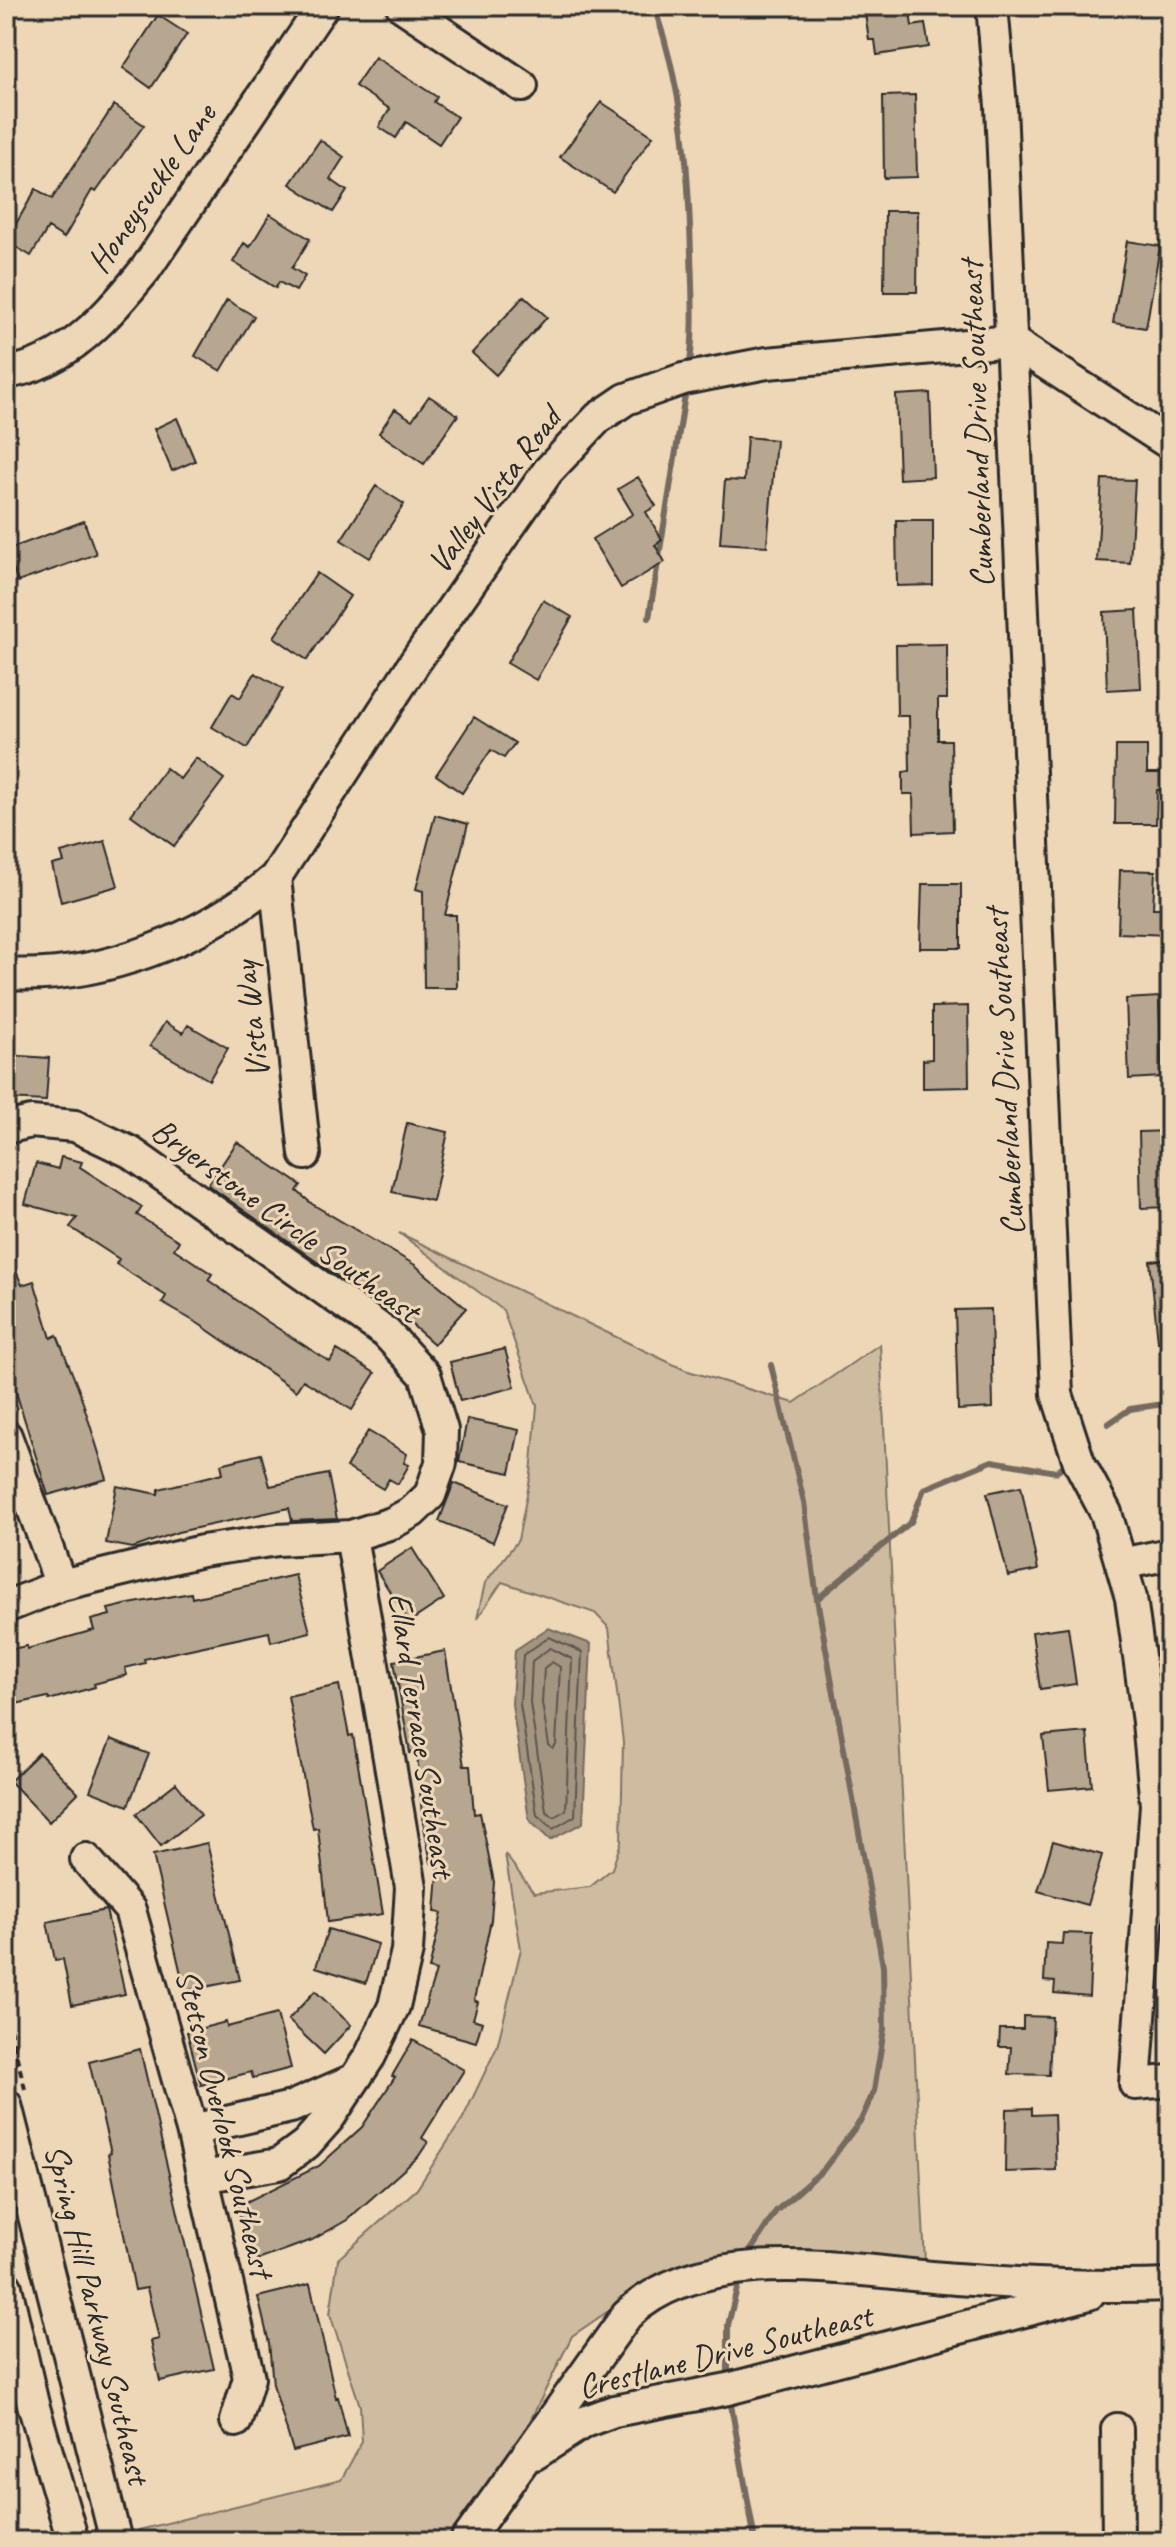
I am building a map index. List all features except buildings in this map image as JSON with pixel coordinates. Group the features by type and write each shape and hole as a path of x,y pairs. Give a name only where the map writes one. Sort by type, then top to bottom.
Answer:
{"street":[{"name":"Honeysuckle Lane","path":"6,373 49,361 100,322 122,298 145,270 323,6"},
{"path":"402,6 522,86"},
{"name":"Cumberland Drive Southeast","path":"992,6 1001,106 1057,1394 1079,1462 1106,1513 1131,1598 1156,1805 1135,2084 1170,2081"},
{"path":"1011,341 1170,444"},
{"name":"Valley Vista Road","path":"6,974 37,976 74,971 153,949 247,901 275,878 509,524 548,471 598,418 626,399 655,387 753,366 1011,341"},
{"name":"Vista Way","path":"275,878 305,1154"},
{"name":"Bryerstone Circle Southeast","path":"6,1128 31,1122 75,1126 130,1152 386,1333 406,1351 425,1375 442,1430 441,1463 430,1495 412,1512 351,1536 278,1540 202,1551 61,1585 6,1607"},
{"path":"6,1436 61,1585"},
{"name":"Ellard Terrace Southeast","path":"202,2177 279,2164 306,2144 355,2079 383,2035 394,2006 407,1951 411,1887 351,1536"},
{"path":"1121,1564 1170,1554"},
{"name":"Stetson Overlook Southeast","path":"86,1859 130,1910 192,2130 249,2378 236,2421"},
{"path":"192,2130 291,2107 355,2079"},
{"name":"Spring Hill Parkway Southeast","path":"6,2105 116,2541"},
{"name":"Crestlane Drive Southeast","path":"503,2487 627,2315 655,2292 693,2276 817,2266 1106,2288 1170,2285"},
{"path":"47,2275 6,2286 33,2404 73,2541"},
{"name":"Crestlane Drive Southeast","path":"503,2487 540,2449 584,2422 614,2411 728,2389 1071,2302 1106,2288"},
{"path":"1117,2429 1118,2541"},
{"path":"466,2541 503,2487"}],"shaded area":[{"path":"399,1233 685,1370 794,1403 880,1344 925,2263 658,2277 572,2336 505,2472 451,2541 142,2541 139,2530 341,2480 362,2442 360,2406 330,2314 338,2259 417,2189 463,2118 497,2047 521,1949 505,1854 534,1893 590,1887 612,1869 621,1842 623,1742 609,1628 595,1613 502,1582 477,1619 485,1583 518,1540 531,1474 537,1406 503,1310"}],"water":[{"path":"548,1628 591,1644 583,1823 550,1840 529,1820 512,1704 515,1650"}],"waterway":[{"path":"654,6 672,69 686,158 693,312 689,370"},
{"path":"649,618 686,389"},
{"path":"746,2258 776,2211 823,2170 861,2120 874,2091 884,2029 883,1966 817,1599 804,1502 771,1365"},
{"path":"1108,1424 1130,1409 1170,1403"},
{"path":"817,1599 911,1522 924,1489 992,1461 1056,1472 1063,1466"},
{"path":"728,2380 728,2325 740,2276"},
{"path":"730,2399 755,2541"}]}
